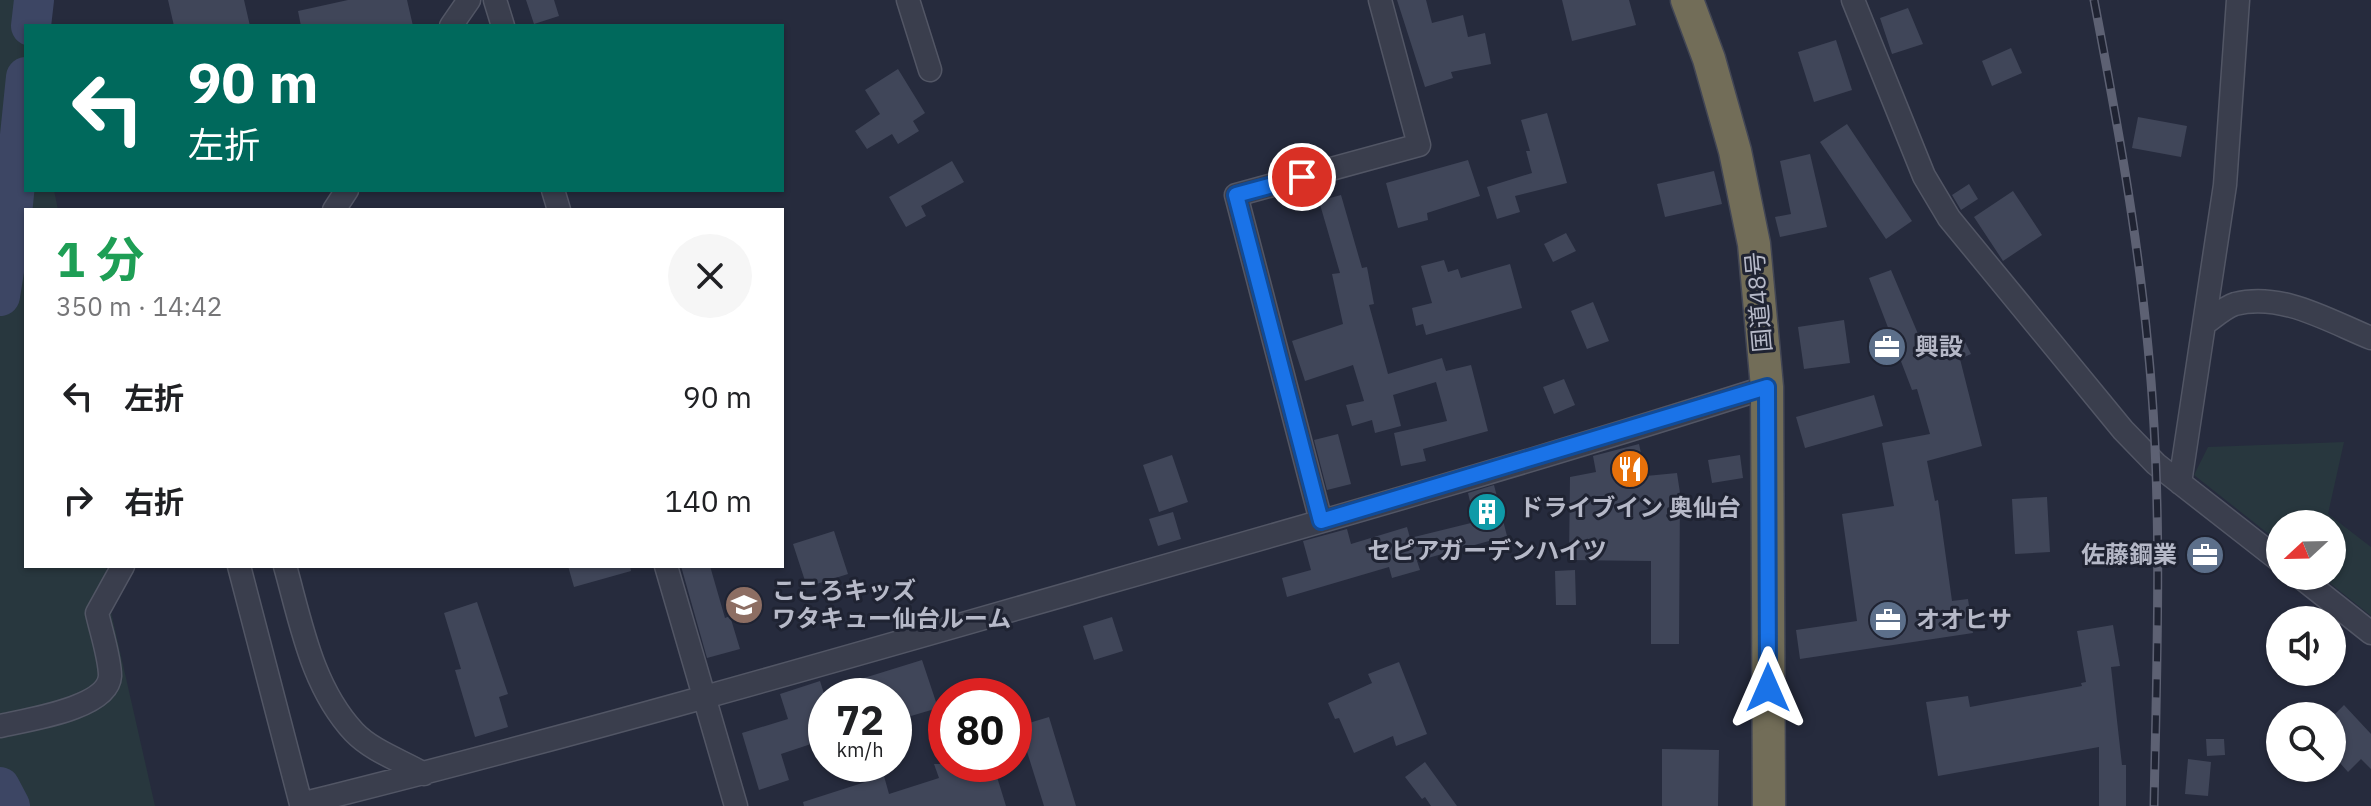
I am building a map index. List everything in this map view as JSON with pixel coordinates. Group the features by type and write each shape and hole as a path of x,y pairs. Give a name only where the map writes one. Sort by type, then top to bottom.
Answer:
{"highway":[{"name":"国道48号","path":"1687,0 1709,59 1735,151 1754,244 1767,387 1769,806"}],"street":[{"path":"452,24 469,0"},
{"path":"495,0 502,24"},
{"path":"908,0 930,70"},
{"path":"1321,521 1236,195 1419,145 1380,0"},
{"path":"1853,0 1924,176 1949,218 2123,430 2156,464 2266,550"},
{"path":"2180,483 2225,185 2238,0"},
{"path":"2204,324 2233,305 2273,301 2310,312 2371,338"},
{"path":"240,568 301,804 705,699 1321,521 1767,387"},
{"path":"0,726 71,709 91,700 103,690 110,677 97,613 122,568"},
{"path":"286,568 313,666 331,701 356,734 424,774"},
{"path":"667,568 736,806"},
{"path":"2317,590 2371,633"}],"shaded area":[{"path":"0,0 19,0 24,26 24,192 54,192 58,208 24,208 24,568 106,568 109,603 155,806 0,806"},
{"path":"2344,442 2329,510 2266,510 2266,532 2194,475 2208,447"},
{"path":"2346,528 2371,547 2371,616 2338,590 2346,590"}],"building":[{"path":"168,0 244,0 250,24 174,24"},
{"path":"348,0 407,0 413,24 301,24 298,11"},
{"path":"526,0 554,0 559,16 534,24"},
{"path":"1397,0 1426,0 1432,23 1463,15 1468,37 1485,33 1491,64 1451,72 1453,78 1425,87"},
{"path":"1562,0 1629,0 1636,25 1572,41"},
{"path":"1908,8 1923,44 1892,54 1880,18"},
{"path":"1836,40 1852,90 1814,102 1798,52"},
{"path":"2011,48 2022,73 1992,86 1982,61"},
{"path":"898,69 925,113 913,121 919,131 898,144 892,134 867,149 855,131 880,114 865,90"},
{"path":"1547,113 1567,183 1515,196 1520,212 1497,219 1487,187 1532,173 1526,151 1530,151 1521,120"},
{"path":"2138,117 2187,126 2181,157 2132,148"},
{"path":"1847,124 1912,221 1886,239 1820,142"},
{"path":"1810,154 1827,227 1780,237 1775,217 1791,214 1780,161"},
{"path":"1468,160 1480,196 1427,213 1428,220 1398,228 1386,183"},
{"path":"952,161 964,182 921,206 926,216 906,227 889,197"},
{"path":"1714,171 1722,204 1665,217 1657,184"},
{"path":"1969,184 1978,199 1961,210 1952,195"},
{"path":"2013,191 2042,235 2003,261 1974,217"},
{"path":"1341,195 1362,268 1367,267 1374,304 1369,305 1388,374 1442,358 1446,371 1471,365 1488,431 1423,449 1426,461 1401,466 1394,433 1447,421 1436,382 1393,395 1401,426 1375,433 1372,420 1352,426 1346,405 1364,401 1353,365 1305,381 1292,341 1343,324 1332,274 1340,273 1319,201"},
{"path":"1566,233 1576,251 1553,262 1544,244"},
{"path":"1444,260 1448,272 1458,269 1461,278 1510,264 1522,308 1426,335 1423,324 1416,326 1412,308 1432,303 1421,266"},
{"path":"1891,270 1927,355 1963,338 1971,354 1960,359 1982,446 1927,461 1935,501 1938,500 1952,601 1968,599 1973,633 1800,659 1796,630 1857,621 1842,514 1894,506 1882,443 1930,434 1917,389 1912,390 1869,278"},
{"path":"1593,302 1609,341 1587,349 1571,311"},
{"path":"1844,320 1850,363 1804,369 1798,327"},
{"path":"1564,379 1575,405 1554,414 1543,387"},
{"path":"1874,395 1883,426 1805,448 1796,417"},
{"path":"1338,434 1351,484 1327,490 1314,440"},
{"path":"1639,444 1646,476 1677,473 1680,493 1679,644 1651,644 1651,561 1569,560 1570,477 1596,472 1593,456"},
{"path":"1172,455 1188,502 1159,512 1143,465"},
{"path":"1740,455 1743,478 1712,483 1708,460"},
{"path":"1494,485 1507,536 1417,561 1420,570 1392,578 1389,567 1287,597 1282,578 1311,570 1303,541 1347,529 1351,544 1407,527 1410,538 1475,522 1468,493"},
{"path":"2047,497 2050,552 2015,554 2012,499"},
{"path":"1173,512 1181,539 1158,546 1149,519"},
{"path":"834,531 848,574 807,587 793,544"},
{"path":"569,568 630,568 631,571 574,587"},
{"path":"682,568 711,568 725,618 730,616 740,649 707,658"},
{"path":"1575,570 1576,605 1556,605 1555,571"},
{"path":"477,602 508,694 499,697 508,727 475,737 455,670 461,669 444,613"},
{"path":"1112,617 1123,651 1094,660 1083,626"},
{"path":"2113,625 2120,666 2111,667 2122,765 2126,765 2126,806 2099,806 2099,747 1938,776 1926,702 1968,696 1970,707 2082,686 2081,683 2086,682 2077,631"},
{"path":"922,660 928,678 928,711 912,716 912,678 864,678"},
{"path":"1399,662 1427,734 1396,746 1393,736 1354,753 1339,718 1335,719 1328,703 1372,683 1368,674"},
{"path":"808,685 808,745 781,754 789,780 759,790 742,733 788,719 780,694"},
{"path":"2346,707 2371,734 2371,769 2361,759 2348,772"},
{"path":"1049,717 1076,806 1044,806 1032,768 1032,722"},
{"path":"2206,739 2224,739 2225,755 2207,756"},
{"path":"1662,749 1719,750 1718,806 1662,806"},
{"path":"2188,759 2211,762 2208,796 2185,794"},
{"path":"1425,762 1457,806 1431,806 1405,777"},
{"path":"865,782 886,782 889,794 928,782 999,782 1006,806 804,806 803,802"}],"waterway":[{"path":"31,24 34,0"},
{"path":"0,296 10,233 24,96"},
{"path":"0,787 10,806"}],"railway":[{"path":"2094,0 2132,216 2153,404 2158,576 2154,806"}],"place":[{"name":"興設","path":"1887,347"},
{"name":"ドライブイン 奥仙台","path":"1630,469"},
{"name":"セピアガーデンハイツ","path":"1487,512"},
{"name":"佐藤鋼業","path":"2205,555"},
{"name":"こころキッズ ワタキュー仙台ルーム","path":"744,605"},
{"name":"オオヒサ","path":"1888,620"}],"route":[{"path":"1302,177 1236,195 1321,521 1767,387 1768,688"}]}
